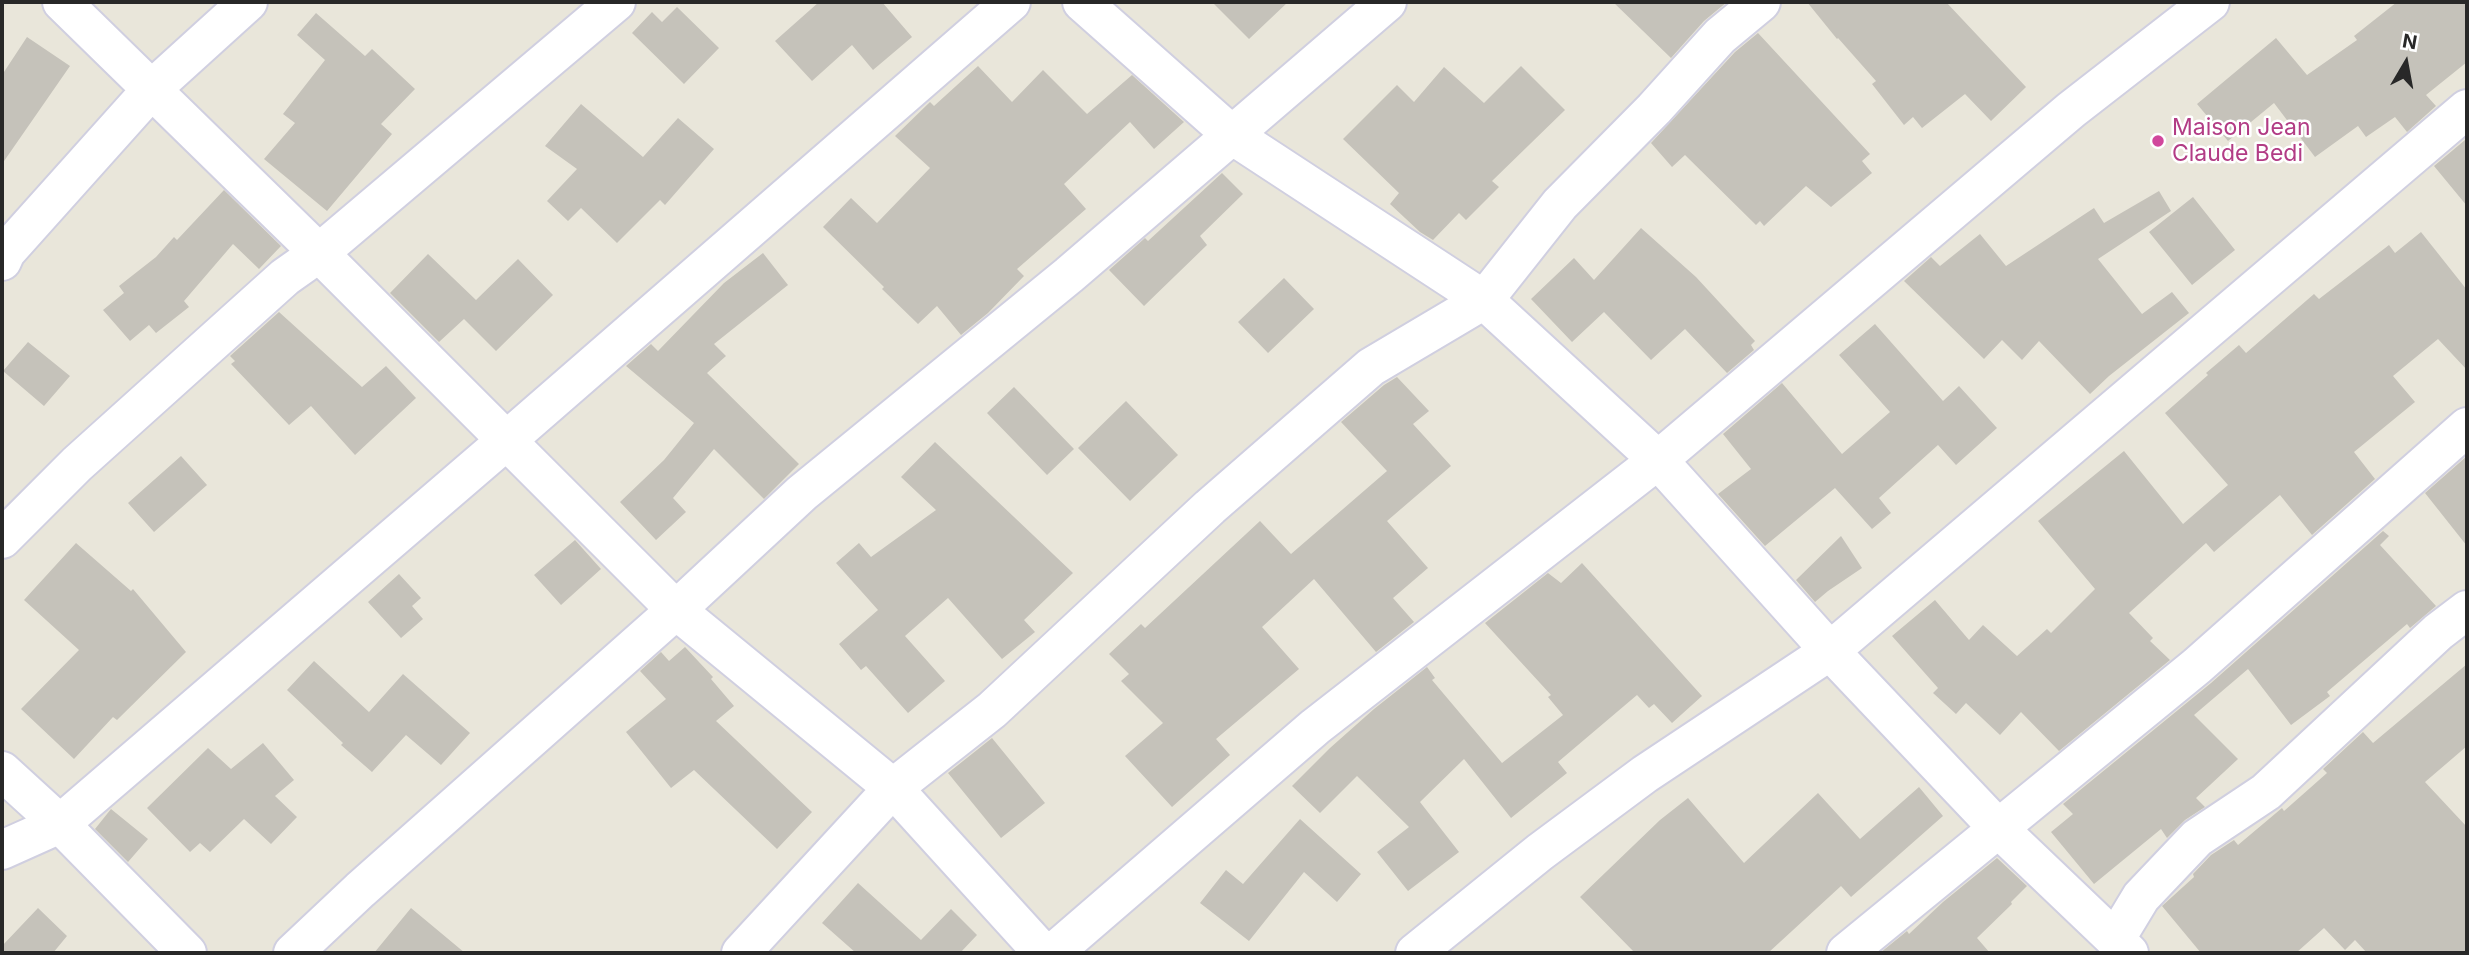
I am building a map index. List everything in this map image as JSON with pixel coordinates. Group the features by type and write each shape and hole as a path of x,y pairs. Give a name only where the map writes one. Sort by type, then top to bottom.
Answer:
{"street":[{"path":"62,2 319,253 676,610 893,788 1043,953"},
{"path":"2,261 6,253 152,89 248,2"},
{"path":"2,539 98,445 285,277 319,253 616,2"},
{"path":"2,850 60,824 1011,2"},
{"path":"1082,2 1232,135 1484,300 1658,460 1830,651 1997,827 2122,947 2141,897 2197,838 2266,792 2438,632 2467,610"},
{"path":"293,953 360,890 676,610 802,493 1069,275 1387,2"},
{"path":"741,953 893,788 992,710 1210,507 1371,367 1484,300 1560,204 1654,109 1720,36 1761,2"},
{"path":"1053,953 1315,727 1658,460 2071,110 2210,2"},
{"path":"1415,953 1540,852 1645,774 1830,651 2467,109"},
{"path":"1846,953 2197,666 2467,427"},
{"path":"2,771 60,824 187,953"}],"building":[{"path":"819,2 882,2 912,37 873,70 852,45 812,81 775,41"},
{"path":"1212,2 1288,2 1249,39"},
{"path":"1613,2 1727,2 1704,21 1671,58"},
{"path":"1807,2 1946,2 2026,87 1991,121 1965,94 1922,128 1913,117 1904,125 1872,84 1876,81"},
{"path":"2397,2 2467,2 2467,62 2426,95 2436,106 2407,132 2395,117 2366,137 2358,126 2315,157 2274,103 2228,141 2197,104 2276,38 2307,75 2357,40 2354,36"},
{"path":"677,7 719,48 684,84 632,33 652,12 662,22"},
{"path":"316,13 365,56 372,49 415,89 381,124 392,134 327,211 264,159 295,123 283,114 325,60 297,35"},
{"path":"1758,33 1870,154 1862,161 1872,173 1831,207 1806,186 1764,226 1760,221 1756,225 1685,155 1672,167 1651,143 1735,52"},
{"path":"27,37 70,66 2,164 2,75"},
{"path":"978,66 1012,102 1043,70 1087,114 1132,75 1184,122 1154,149 1130,122 1064,184 1086,209 1017,269 1024,276 988,313 961,335 937,306 918,324 823,227 851,198 877,223 930,168 895,136 930,102 934,106"},
{"path":"1521,66 1565,110 1492,181 1499,187 1466,220 1459,213 1433,240 1420,232 1390,204 1399,193 1343,139 1397,85 1414,102 1444,67 1484,103"},
{"path":"581,104 643,157 678,118 714,149 665,205 660,200 617,243 581,208 568,221 547,201 577,169 545,146"},
{"path":"2465,140 2467,143 2467,206 2434,166"},
{"path":"1222,173 1243,194 1200,236 1207,245 1144,306 1109,270 1145,238 1148,241"},
{"path":"224,190 281,246 259,269 233,244 184,301 189,307 156,333 149,325 130,341 103,310 124,293 119,286 156,257 174,237 177,240"},
{"path":"2159,191 2171,211 2098,259 2142,314 2172,292 2189,313 2090,394 2039,341 2022,360 2002,340 1984,359 1904,281 1931,257 1940,266 1980,234 2006,266 2094,208 2104,223"},
{"path":"2193,197 2235,250 2192,285 2149,232"},
{"path":"1641,228 1696,277 1755,341 1751,345 1754,350 1727,373 1685,329 1651,360 1604,312 1572,342 1531,299 1574,258 1594,280"},
{"path":"2421,232 2467,290 2467,370 2438,339 2393,376 2415,402 2354,452 2375,479 2312,535 2280,495 2214,552 2206,543 2129,613 2153,638 2150,641 2170,660 2059,751 2021,712 2000,735 1966,703 1956,714 1933,693 1938,688 1892,636 1935,600 1969,640 1983,625 2017,656 2047,629 2051,633 2095,589 2038,521 2124,451 2183,524 2228,485 2165,413 2239,345 2246,353 2314,294 2319,299 2389,245 2395,253"},
{"path":"763,253 788,285 714,344 726,356 707,373 799,464 764,499 714,449 673,498 686,512 656,540 620,502 664,460 694,423 626,366 651,344 658,351 724,283"},
{"path":"428,254 476,300 518,259 553,295 496,351 464,319 439,342 390,293"},
{"path":"1284,278 1314,309 1268,353 1238,322"},
{"path":"279,312 362,387 386,366 416,398 355,455 311,406 289,425 231,364 235,361 230,356"},
{"path":"1875,324 1943,401 1959,386 1997,428 1956,465 1938,445 1879,498 1891,513 1872,529 1835,488 1765,546 1718,494 1751,469 1723,434 1782,383 1842,454 1890,412 1839,355"},
{"path":"28,342 70,376 44,406 3,371"},
{"path":"1397,377 1429,411 1413,424 1451,466 1387,521 1428,568 1393,598 1414,622 1376,652 1314,579 1262,627 1299,669 1216,739 1230,755 1172,807 1125,756 1163,723 1121,681 1129,674 1109,654 1141,624 1145,628 1260,521 1291,554 1387,471 1341,422"},
{"path":"1014,387 1074,449 1047,475 987,413"},
{"path":"1126,401 1178,455 1130,501 1078,448"},
{"path":"935,442 1073,573 1024,620 1035,632 1002,659 948,598 905,636 945,681 908,713 866,666 861,670 839,644 878,610 836,563 859,543 871,557 936,510 901,477"},
{"path":"181,456 207,485 154,532 128,503"},
{"path":"2467,456 2467,546 2425,493"},
{"path":"2383,531 2389,536 2380,545 2436,606 2410,628 2407,624 2327,692 2330,696 2291,725 2248,669 2194,715 2238,759 2196,798 2205,807 2185,820 2167,838 2161,829 2094,884 2051,832 2073,814 2063,804 2211,683"},
{"path":"1841,536 1862,568 1815,602 1796,580"},
{"path":"575,540 601,569 561,605 534,575"},
{"path":"76,543 131,591 133,589 186,652 117,720 113,717 74,759 21,709 79,650 24,600"},
{"path":"1582,563 1702,696 1672,723 1654,704 1649,708 1637,695 1558,762 1567,773 1511,818 1464,759 1420,802 1459,852 1408,891 1377,852 1409,827 1357,776 1320,813 1292,786 1374,709 1427,667 1435,678 1432,680 1502,763 1563,715 1548,697 1551,695 1485,623 1548,573 1561,583"},
{"path":"399,574 421,598 412,606 423,619 401,638 368,602"},
{"path":"685,647 713,677 711,679 734,706 716,721 812,812 777,849 694,770 671,788 626,732 666,699 640,671 661,652 669,661"},
{"path":"314,661 369,712 403,674 470,733 441,765 406,735 372,772 287,690"},
{"path":"2467,664 2467,746 2425,782 2467,827 2467,953 2367,953 2355,940 2345,950 2324,928 2296,953 2201,953 2162,906 2194,877 2193,874 2211,855 2234,840 2238,845 2282,808 2284,811 2327,773 2323,769 2363,732 2373,743"},
{"path":"992,738 1045,803 1001,838 948,773"},
{"path":"263,743 294,780 275,796 297,817 271,844 244,819 210,852 200,843 190,852 147,808 208,748 231,769"},
{"path":"1919,787 1943,816 1851,897 1841,886 1768,953 1635,953 1580,897 1660,820 1688,798 1744,863 1818,793 1860,839"},
{"path":"111,809 148,839 128,862 95,829"},
{"path":"1300,819 1361,874 1337,902 1304,872 1249,941 1200,903 1226,870 1243,884"},
{"path":"1997,858 2027,886 1977,938 1990,953 1880,953 1907,931 1909,934"},
{"path":"858,883 921,940 951,909 977,935 960,953 856,953 822,923"},
{"path":"38,908 67,936 53,953 2,953 2,946"},
{"path":"411,908 465,953 374,953"}],"place":[{"name":"Maison Jean Claude Bedi","path":"2158,141"}]}
